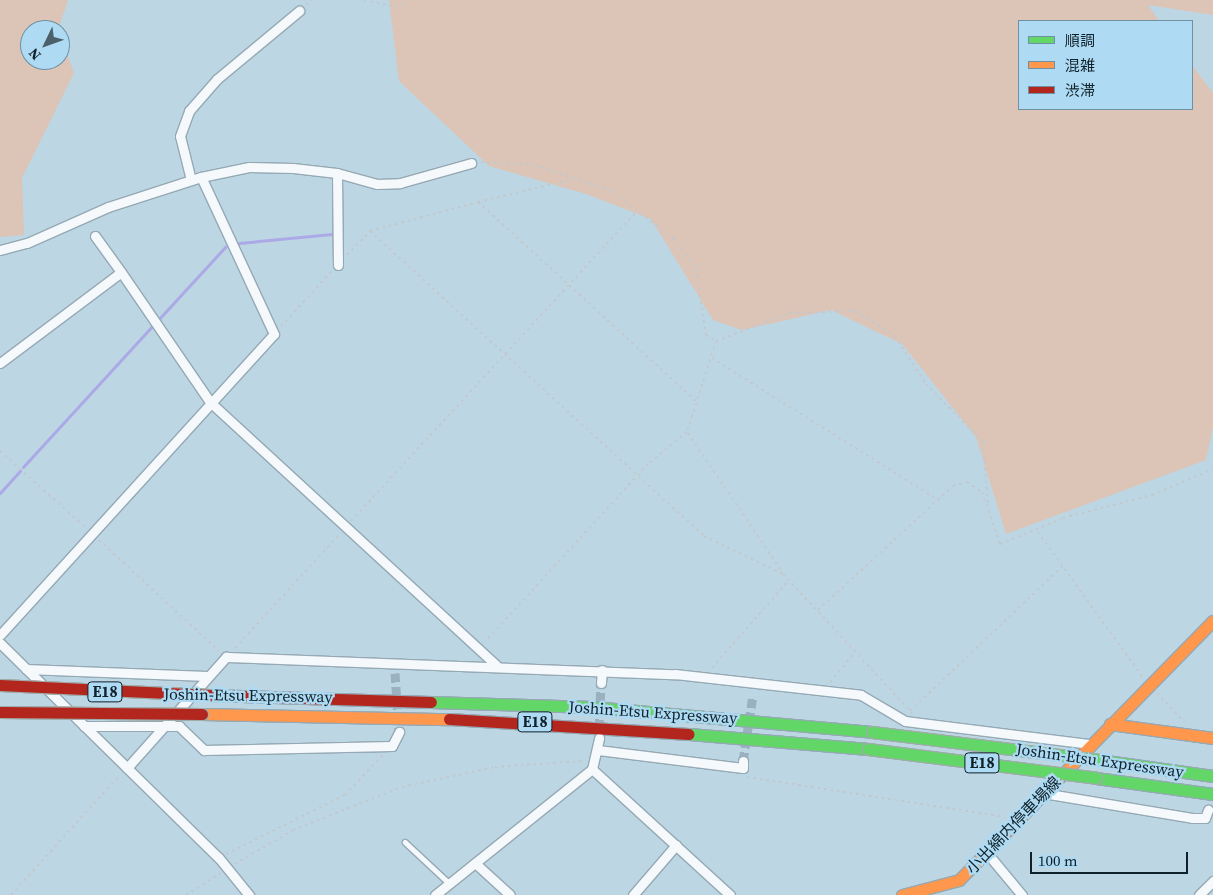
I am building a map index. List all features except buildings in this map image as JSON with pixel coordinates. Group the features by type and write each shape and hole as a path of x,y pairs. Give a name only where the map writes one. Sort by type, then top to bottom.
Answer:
{"main road":[{"name":"小出綿内停車場線","path":"902,895 959,880 1090,744 1213,621"},
{"name":"Joshin-Etsu Expressway","path":"0,685 210,695 593,706 872,732 1213,776"},
{"name":"Joshin-Etsu Expressway","path":"0,712 359,715 589,725 868,749 1213,794"},
{"path":"1110,724 1213,738"},
{"path":"946,895 959,880"}],"street":[{"path":"191,180 180,136 189,111 217,79 299,11"},
{"path":"0,250 191,180 249,167 337,173 377,184 400,183 471,163"},
{"path":"337,173 338,265"},
{"path":"0,635 210,402 274,334 201,177"},
{"path":"95,236 210,402 496,666"},
{"path":"0,363 121,272"},
{"path":"0,644 219,858 249,895"},
{"path":"127,768 207,676 226,657 602,670 703,678 753,690 824,690 861,695 894,717 1090,744"},
{"path":"395,674 396,663"},
{"path":"26,670 207,676"},
{"path":"601,683 602,670"},
{"path":"84,726 179,726 204,750 392,746 399,732"},
{"path":"435,895 594,765 599,738"},
{"path":"598,750 743,768 744,761"},
{"path":"594,765 730,895"},
{"path":"1043,793 1192,818 1205,818 1208,810"},
{"path":"633,895 676,845"},
{"path":"987,853 1022,895"},
{"path":"475,863 510,895"},
{"path":"1199,895 1213,881"}],"lane":[{"path":"405,842 449,883"}],"path":[{"path":"364,0 396,7 407,0"},
{"path":"471,163 534,164 609,190 673,238 696,269 706,335 716,341"},
{"path":"274,334 370,230 573,179"},
{"path":"478,202 565,285 698,403"},
{"path":"0,451 226,657 565,285 636,212"},
{"path":"370,230 640,474 704,536 783,574"},
{"path":"716,341 790,313 856,311 895,336 926,384 983,442 988,510"},
{"path":"479,650 640,474 687,432 698,403 716,341"},
{"path":"712,358 938,500"},
{"path":"687,432 783,574 921,722"},
{"path":"818,610 953,486 967,482 982,492 1000,544 1037,531 1063,518 1152,496 1213,469"},
{"path":"1037,531 1149,685 1186,724"},
{"path":"910,711 1063,566"},
{"path":"703,678 789,580"},
{"path":"824,690 856,651"},
{"path":"219,858 344,795 392,746"},
{"path":"186,895 293,830 402,787 495,767 594,765"},
{"path":"11,895 127,768"},
{"path":"738,776 1019,819"}],"shaded area":[{"path":"0,0 68,0 61,20 20,20 20,70 70,70 70,62 74,73 22,178 24,235 0,237"},
{"path":"389,0 1213,0 1213,15 1148,5 1158,20 1018,20 1018,110 1193,110 1193,66 1213,93 1213,426 1206,460 1006,534 976,437 902,344 831,310 742,330 713,320 651,219 586,194 489,166 399,81"}],"waterway":[{"path":"239,243 332,234"},
{"path":"158,320 226,246"},
{"path":"23,467 153,325"},
{"path":"0,493 20,471"}],"tunnel":[{"path":"395,673 399,732"},
{"path":"599,728 601,683"},
{"path":"743,761 753,695"}],"traffic: fast":[{"path":"431,702 593,707 872,732"},
{"path":"872,732 1099,760"},
{"path":"689,734 868,749"},
{"path":"868,749 1096,778"},
{"path":"1099,760 1213,776"},
{"path":"1096,778 1213,794"}],"traffic: slow":[{"path":"902,895 959,880 1213,621"},
{"path":"202,714 449,719"},
{"path":"1110,724 1213,738"}],"traffic: jam":[{"path":"0,685 210,695"},
{"path":"210,695 431,702"},
{"path":"0,712 202,714"},
{"path":"449,719 689,734"}]}
